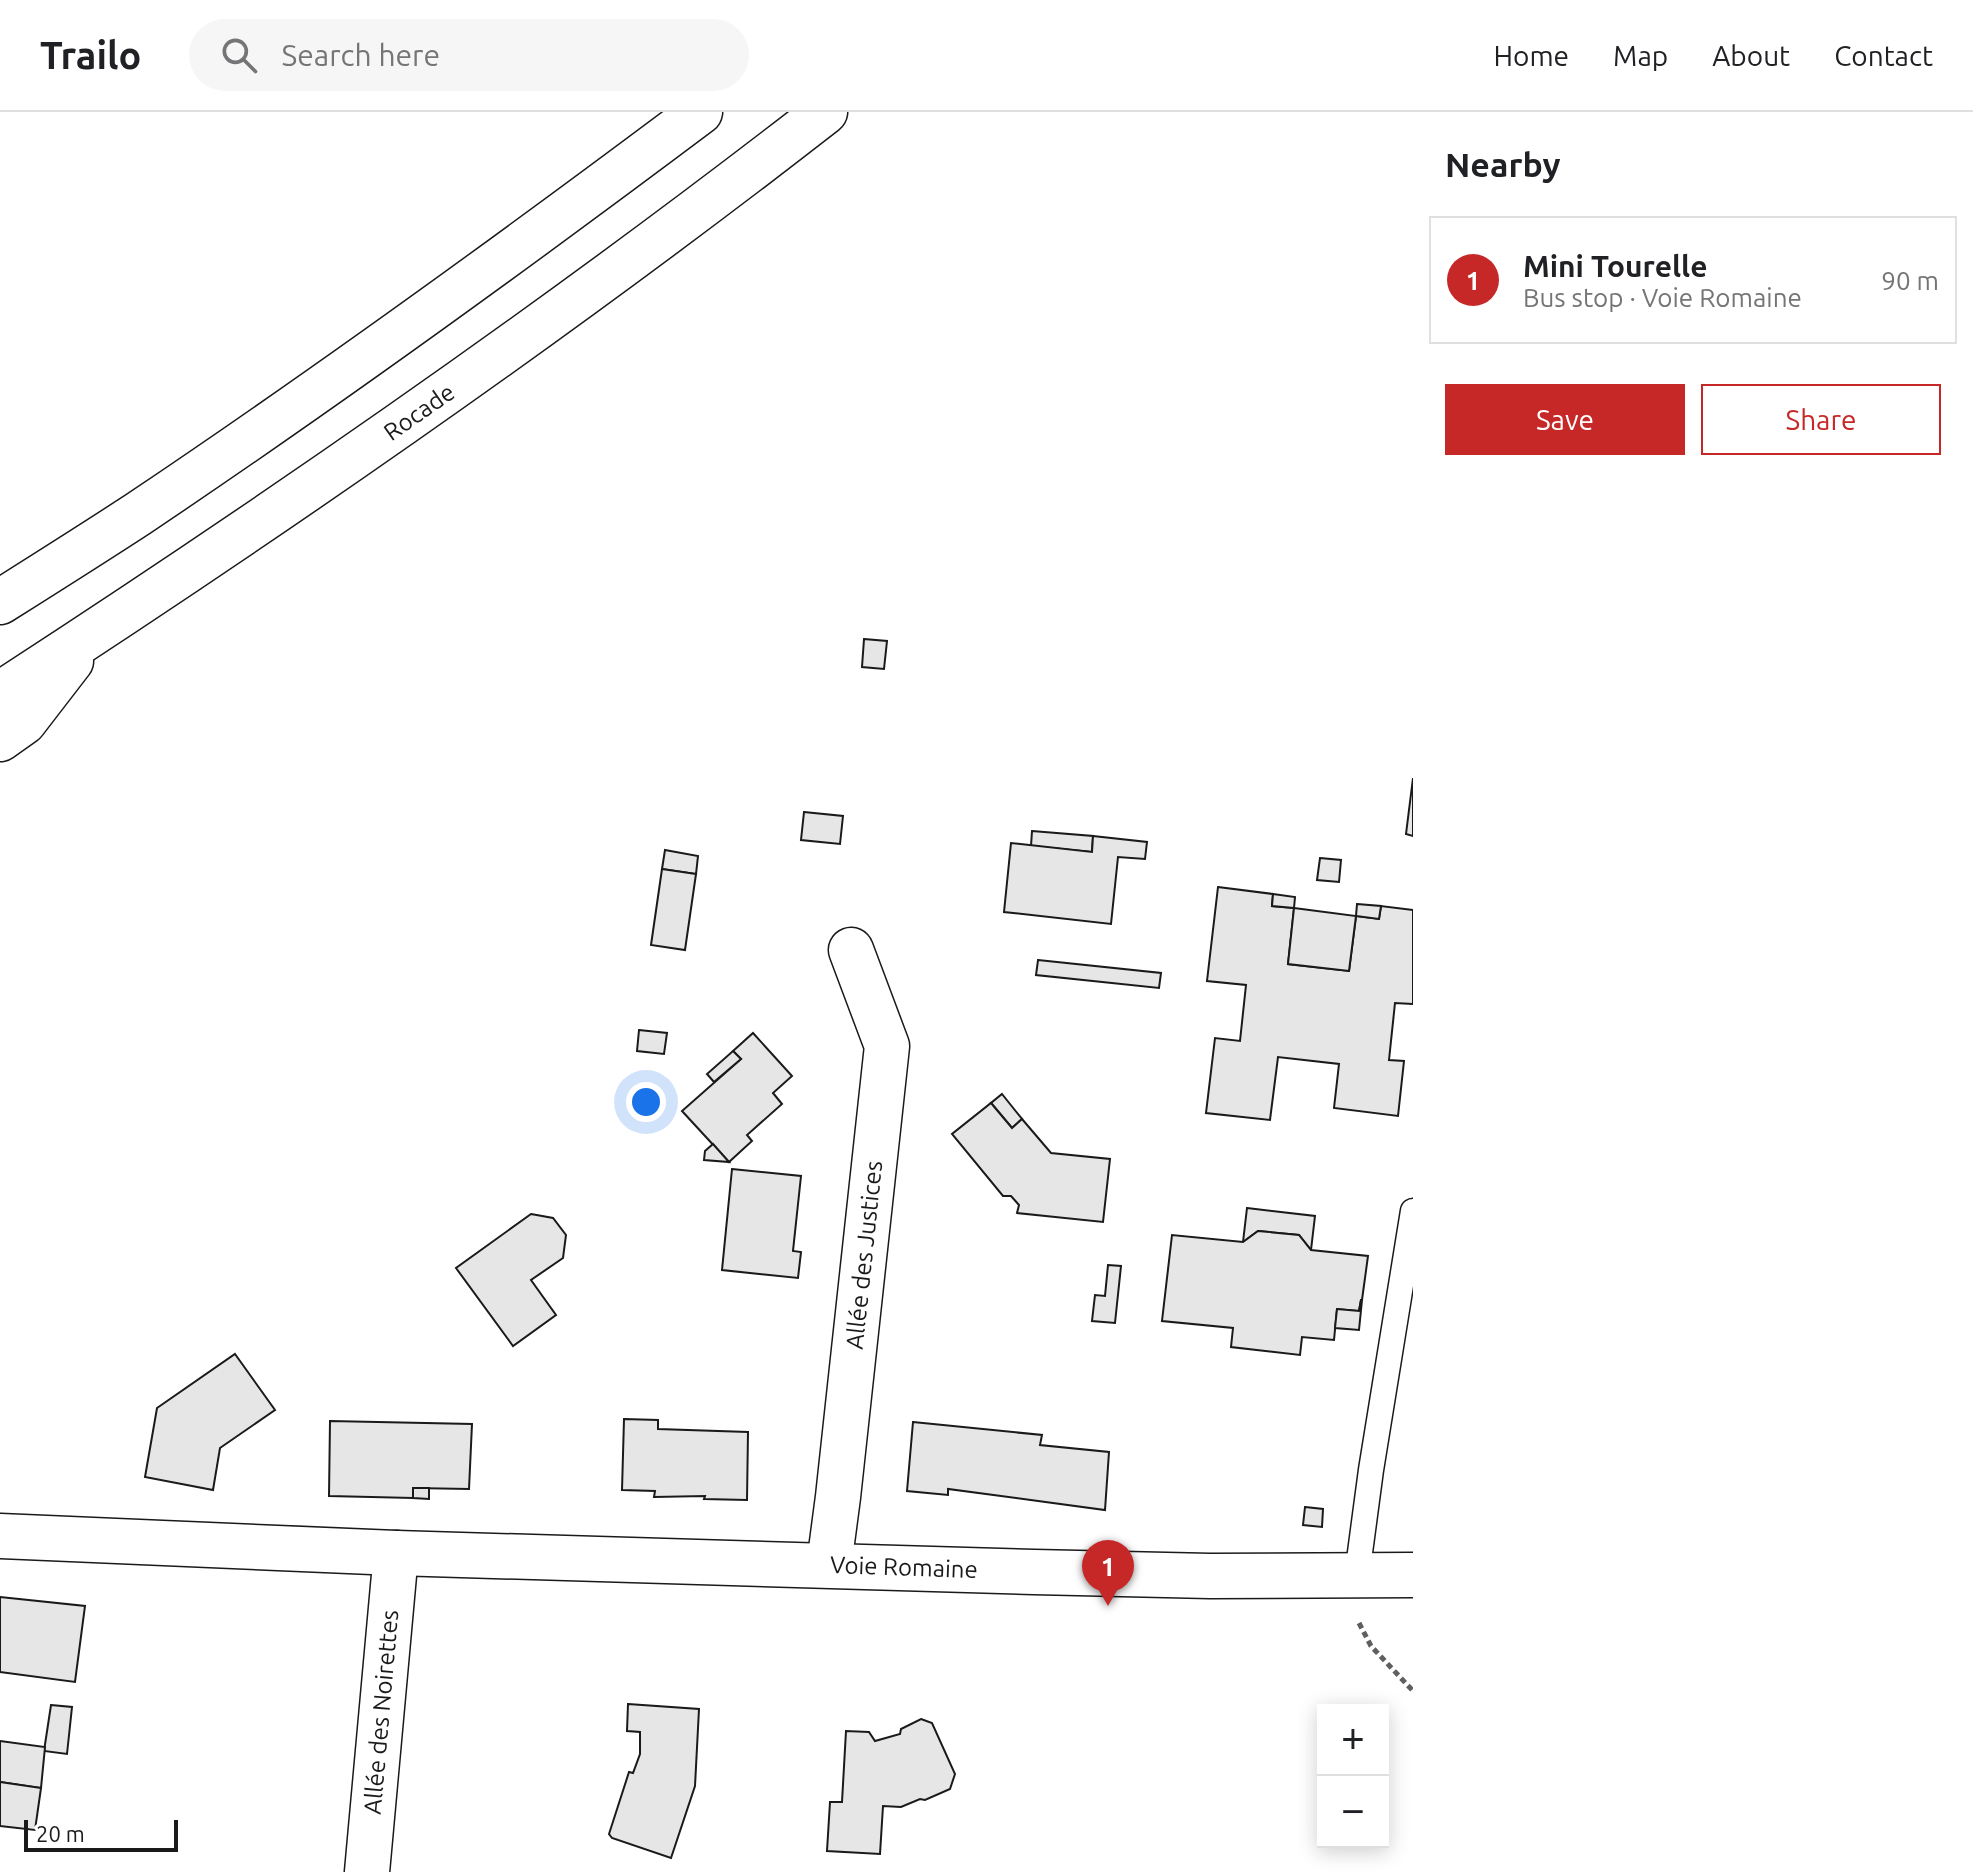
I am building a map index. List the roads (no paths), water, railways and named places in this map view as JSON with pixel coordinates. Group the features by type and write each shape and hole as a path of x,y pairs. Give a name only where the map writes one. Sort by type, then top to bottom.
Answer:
{"main road":[{"path":"4,598 137,514 322,387 700,112"},
{"name":"Rocade","path":"0,694 353,459 699,208 825,112"},
{"path":"0,739 24,722 90,636"},
{"name":"Allée des Justices","path":"829,1565 887,1046 851,950"},
{"name":"Voie Romaine","path":"0,1536 396,1553 1195,1576 1413,1575"},
{"name":"Allée des Noirettes","path":"367,1872 396,1553"}],"lane":[{"path":"1346,1575 1371,1470 1413,1211"}],"place":[{"name":"Mini Tourelle","path":"1108,1606"}]}
